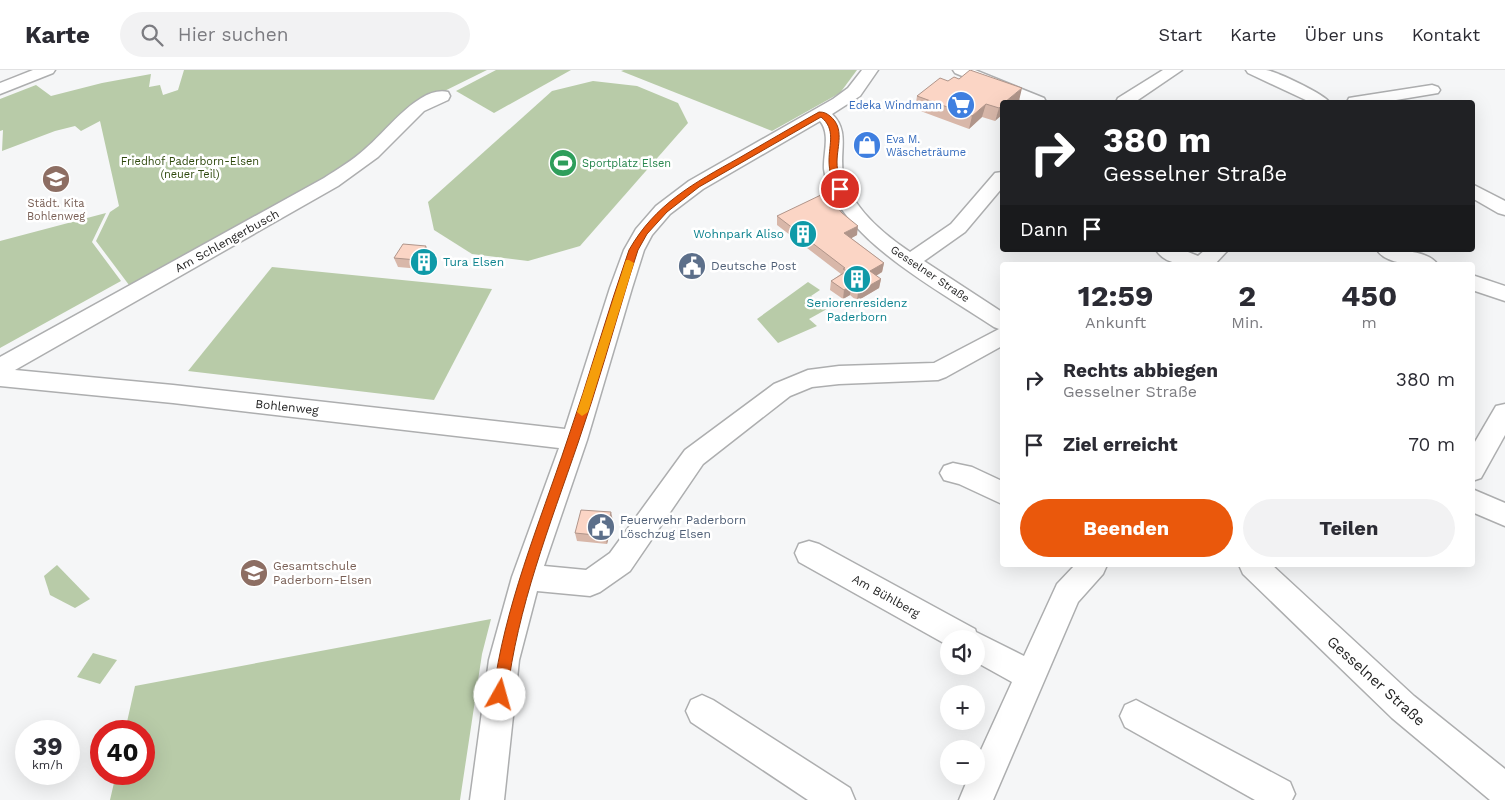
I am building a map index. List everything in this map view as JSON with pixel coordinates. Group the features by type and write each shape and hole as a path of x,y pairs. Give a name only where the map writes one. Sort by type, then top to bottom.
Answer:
{"street":[{"path":"0,89 47,70"},
{"path":"487,800 504,660 526,577 574,440 620,288 634,250 643,233 664,210 696,185 822,114 854,92 870,70"},
{"path":"962,70 1033,100"},
{"path":"1127,100 1174,70"},
{"path":"1254,70 1316,100"},
{"path":"1368,100 1432,90"},
{"name":"Am Schlengerbusch","path":"0,368 331,182 372,154 418,107 442,96"},
{"name":"Gesselner Straße","path":"822,114 831,122 836,133 833,146 834,171 839,188 852,209 879,238 909,262 1000,321"},
{"path":"909,262 958,228 979,207 1000,180"},
{"path":"1475,192 1504,208"},
{"path":"1171,252 1193,262"},
{"path":"1204,262 1216,252"},
{"path":"1392,252 1420,262"},
{"path":"1475,283 1505,294"},
{"path":"526,577 590,583 620,562 694,456 782,390 808,379 839,375 938,371 1000,337"},
{"name":"Bohlenweg","path":"0,377 173,394 574,440"},
{"path":"1475,466 1505,413"},
{"path":"952,473 963,474 1000,492"},
{"path":"1475,501 1505,515"},
{"name":"Am Bühlberg","path":"809,553 948,630"},
{"path":"976,800 1067,593 1091,567"},
{"name":"Gesselner Straße","path":"1255,567 1403,707 1505,791"},
{"path":"985,651 1032,676"},
{"path":"702,711 838,800"},
{"path":"1136,716 1278,792"}],"green space":[{"name":"Friedhof Paderborn-Elsen (neuer Teil)","path":"184,70 487,70 408,109 365,154 323,182 132,289 96,241 110,212 119,206 100,121 81,131 75,126 55,131 2,151 3,130 0,131 0,99 36,85 51,96 102,83 151,74 149,87 160,85 163,95 178,90"},
{"path":"496,70 571,70 494,113 456,91"},
{"path":"857,70 840,93 772,131 621,71"},
{"name":"Sportplatz Elsen","path":"593,81 637,86 678,103 688,123 580,246 528,261 472,254 434,230 428,202 552,91"},
{"path":"106,213 92,242 121,281 0,348 0,241"},
{"path":"272,267 492,289 434,400 188,371"},
{"path":"808,282 820,290 811,296 827,309 809,319 817,326 778,343 757,319"},
{"path":"57,565 90,599 75,608 50,595 44,576"},
{"path":"491,619 482,654 460,800 110,800 113,785 155,785 155,720 127,720 135,686"},
{"path":"93,653 117,660 100,684 77,677"}],"building":[{"path":"970,70 1022,88 1007,100 1000,100 999,108 986,104 972,116 917,96 940,78 948,81 954,77 959,79"},
{"path":"823,194 830,198 842,213 858,226 844,233 884,263 870,271 881,279 858,292 851,286 844,290 831,281 847,271 843,269 845,268 777,216"},
{"path":"403,244 426,246 417,260 394,258"},
{"path":"581,510 611,512 605,536 575,533"}],"slow traffic":[{"path":"582,412 629,263"}],"place":[{"name":"Edeka Windmann","path":"961,105"},
{"name":"Eva M. Wäscheträume","path":"867,145"},
{"name":"Sportplatz Elsen","path":"563,163"},
{"name":"Städt. Kita Bohlenweg","path":"56,179"},
{"name":"Wohnpark Aliso","path":"803,234"},
{"name":"Tura Elsen","path":"424,262"},
{"name":"Deutsche Post","path":"692,266"},
{"name":"Seniorenresidenz Paderborn","path":"857,279"},
{"name":"Feuerwehr Paderborn Löschzug Elsen","path":"601,527"},
{"name":"Gesamtschule Paderborn-Elsen","path":"254,573"}],"route":[{"path":"500,695 504,660 526,577 574,440 625,275 634,250 643,233 664,210 696,185 822,114 830,120 836,133 833,146 833,162 835,179 840,189"}]}
